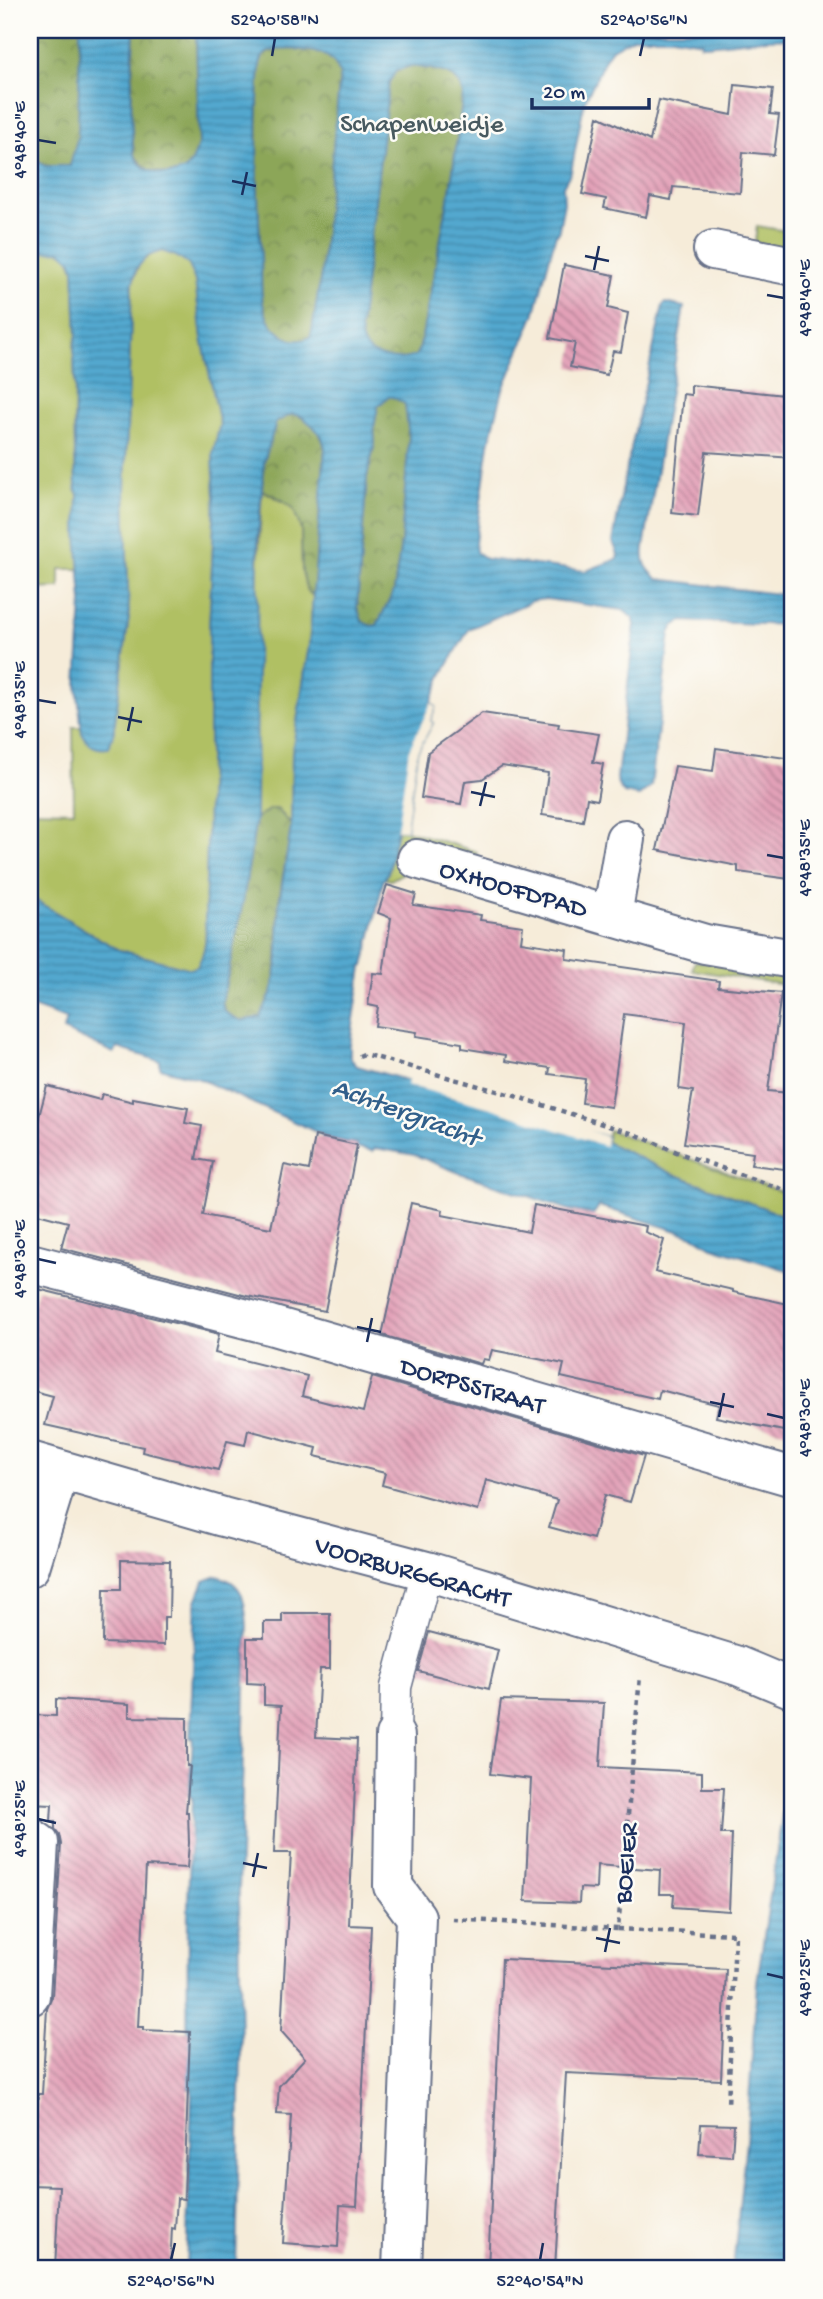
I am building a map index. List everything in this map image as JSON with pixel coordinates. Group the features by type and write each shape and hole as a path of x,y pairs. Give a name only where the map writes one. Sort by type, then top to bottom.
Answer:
{"street":[{"path":"713,250 793,266"},
{"name":"OXHOOFDPAD","path":"612,916 625,839"},
{"name":"OXHOOFDPAD","path":"417,859 705,944 793,958"},
{"name":"DORPSSTRAAT","path":"30,1263 283,1329 793,1477"},
{"path":"30,1567 45,1465"},
{"name":"VOORBURGGRACHT","path":"45,1465 223,1517 427,1571 738,1666 793,1689"},
{"path":"402,2269 416,1917 393,1886 396,1687 427,1571"},
{"path":"30,1837 39,1843 30,1996"}],"path":[{"path":"359,1056 364,1054 638,1135 679,1153 793,1193"},
{"name":"BOEIER","path":"416,1917 618,1929 643,1637"},
{"path":"618,1929 735,1934 728,2106"}],"green space":[{"path":"30,30 80,30 78,136 70,166 45,166 32,157"},
{"path":"134,30 196,30 199,142 194,159 183,172 167,174 148,170 134,155 131,114"},
{"path":"287,49 320,53 332,60 340,75 321,274 312,331 310,337 304,340 285,337 270,323 264,310 261,288 257,137 260,64 267,53"},
{"name":"Schapenweidje","path":"410,66 450,75 460,86 463,95 451,185 420,347 416,355 411,357 391,358 377,356 367,350 362,343 360,328 389,82 396,71"},
{"path":"757,226 793,232 793,257 755,242"},
{"path":"54,249 68,255 74,269 77,335 74,344 74,419 80,569 60,569 60,588 30,589 30,258 39,252"},
{"path":"161,251 189,264 195,281 202,338 220,424 213,453 215,497 209,630 206,939 198,967 191,969 119,950 30,897 30,810 74,811 73,727 81,727 82,733 113,736 129,617 125,490 132,287 140,263 148,256"},
{"path":"388,397 405,404 409,437 401,543 394,591 377,625 371,626 362,621 357,607 367,477 375,443 374,427 378,406"},
{"path":"292,414 304,418 313,426 321,436 325,448 313,596 307,591 302,571 301,529 293,508 262,490 264,462 276,422"},
{"path":"262,490 293,507 301,529 302,571 307,591 313,596 309,645 292,753 291,824 277,809 256,818 256,609"},
{"path":"270,809 277,809 291,824 280,895 277,963 272,991 260,1017 242,1021 226,1013 222,1002 243,902 256,818"},
{"path":"397,830 406,830 477,852 475,859 410,869 391,880 385,879"},
{"path":"695,961 787,973 785,985 692,970"},
{"path":"609,1130 793,1196 793,1219 671,1173 606,1142"}],"water":[{"name":"Achtergracht","path":"80,30 134,30 131,94 133,152 144,167 165,174 177,173 187,168 199,142 196,30 793,30 793,39 701,45 702,42 672,37 633,37 612,49 606,57 584,103 571,172 563,186 564,203 558,234 534,316 503,389 489,444 475,543 476,552 486,559 586,571 617,559 618,554 613,542 624,480 663,305 666,303 684,307 644,548 645,562 658,579 793,596 793,625 682,621 674,626 670,633 651,786 639,796 624,793 617,778 635,624 633,618 623,610 546,599 532,601 469,629 442,675 431,703 436,706 430,721 433,723 417,752 406,830 397,830 389,870 383,882 362,967 350,1058 357,1066 607,1137 606,1142 671,1173 793,1219 793,1272 710,1246 696,1237 599,1206 593,1215 570,1210 415,1155 375,1148 373,1151 356,1147 357,1144 323,1137 200,1079 160,1068 160,1061 118,1048 114,1053 63,1030 66,1019 30,1006 30,897 119,950 191,969 198,966 206,939 209,630 215,497 213,453 220,424 202,338 195,281 189,265 162,251 147,256 136,269 132,287 125,490 129,617 113,736 108,748 96,747 86,740 82,733 77,686 82,602 75,452 74,355 77,335 74,269 72,261 61,251 39,252 30,258 30,132 32,158 45,166 70,166 78,136","holes":["274,50 320,53 332,60 340,75 321,274 312,331 310,337 304,340 285,337 270,323 264,310 261,288 257,112 260,64 264,55","410,66 443,72 456,80 463,95 451,185 420,347 416,355 398,359 377,355 367,349 362,342 360,328 389,82 396,71","388,397 405,404 409,437 401,543 394,591 377,625 371,626 362,621 357,607 367,477 375,443 374,427 378,406","292,414 301,416 322,437 325,448 309,645 292,753 291,827 279,904 278,959 272,992 260,1017 242,1021 226,1012 222,1002 243,902 256,818 258,538 264,462 276,422"]},
{"path":"217,1576 238,1588 244,1601 247,1625 239,1892 241,2054 236,2269 186,2269 192,2089 187,2089 188,1902 192,1797 189,1796 196,1601 204,1581"},
{"path":"793,1776 793,2259 788,2259 788,2269 733,2269 747,2131 757,1982 787,1784"}],"pier":[{"path":"431,703 436,706 430,721 433,723 417,752 406,830 397,830 409,750"},
{"path":"409,1077 585,1129 607,1137 605,1146 491,1108 407,1085"}],"building":[{"path":"735,85 773,89 770,114 779,115 774,155 743,152 740,193 673,187 671,200 650,196 646,217 604,208 606,199 582,194 598,116 650,141 659,100 732,115"},
{"path":"564,265 614,275 608,308 628,313 621,352 613,351 607,375 570,367 575,343 550,338"},
{"path":"691,385 793,396 793,458 706,452 698,516 672,513 683,394 691,395"},
{"path":"482,713 559,724 558,728 599,734 593,762 603,764 597,800 587,798 583,821 542,815 548,773 502,766 482,779 465,781 461,804 421,798 428,752"},
{"path":"716,748 793,759 793,855 790,879 738,872 738,866 657,850 675,766 713,771"},
{"path":"387,885 416,894 413,905 481,915 480,920 523,926 521,942 567,949 566,959 719,981 718,987 781,993 768,1091 790,1093 784,1169 751,1165 753,1153 684,1143 693,1091 679,1089 686,1022 624,1014 611,1107 582,1103 585,1079 549,1074 550,1068 505,1061 506,1055 462,1048 462,1043 416,1036 417,1032 375,1026 378,1007 368,1005 373,973 383,974 391,918 378,913"},
{"path":"47,1086 100,1100 102,1094 133,1102 133,1098 188,1108 185,1123 202,1126 196,1159 213,1162 203,1215 271,1228 284,1165 309,1170 315,1136 357,1145 325,1311 247,1296 61,1248 68,1222 30,1212 30,1118 38,1120"},
{"path":"411,1203 443,1210 442,1215 529,1232 534,1205 646,1226 645,1232 664,1240 655,1272 793,1305 793,1433 716,1417 719,1405 660,1390 658,1399 561,1377 564,1364 492,1350 489,1360 483,1359 481,1364 382,1335"},
{"path":"38,1289 219,1334 215,1353 307,1376 302,1396 363,1412 372,1377 644,1456 630,1502 605,1495 593,1539 549,1527 557,1500 486,1480 478,1511 382,1485 385,1473 315,1456 317,1448 248,1430 245,1445 227,1441 218,1470 142,1452 143,1447 45,1425 53,1396 30,1390 30,1320"},
{"path":"121,1560 170,1561 169,1617 164,1617 164,1645 103,1643 104,1589 121,1589"},
{"path":"282,1613 330,1613 330,1669 320,1669 316,1737 357,1739 349,1925 371,1926 357,2206 340,2205 338,2247 283,2243 291,2115 277,2114 279,2086 305,2058 281,2031 291,1853 274,1853 281,1706 264,1705 264,1684 247,1683 247,1638 264,1638 264,1622 282,1622"},
{"path":"429,1632 498,1650 489,1689 418,1671"},
{"path":"56,1699 129,1704 129,1717 187,1718 187,1766 190,1766 186,1812 189,1843 187,1868 146,1866 138,2027 143,2027 143,2030 190,2032 184,2199 177,2198 170,2269 55,2269 59,2186 30,2185 30,2110 37,2111 38,2094 42,2094 47,2009 52,1997 61,1844 55,1821 51,1821 52,1805 30,1804 30,1748 32,1715 56,1716"},
{"path":"501,1700 604,1703 600,1767 702,1772 702,1788 724,1788 721,1834 732,1834 729,1911 673,1907 674,1894 659,1894 660,1870 597,1865 596,1889 580,1888 579,1903 525,1901 531,1779 490,1774"},
{"path":"502,1959 726,1969 721,2080 566,2073 555,2269 488,2269"},
{"path":"701,2124 734,2125 732,2156 699,2154"}]}
